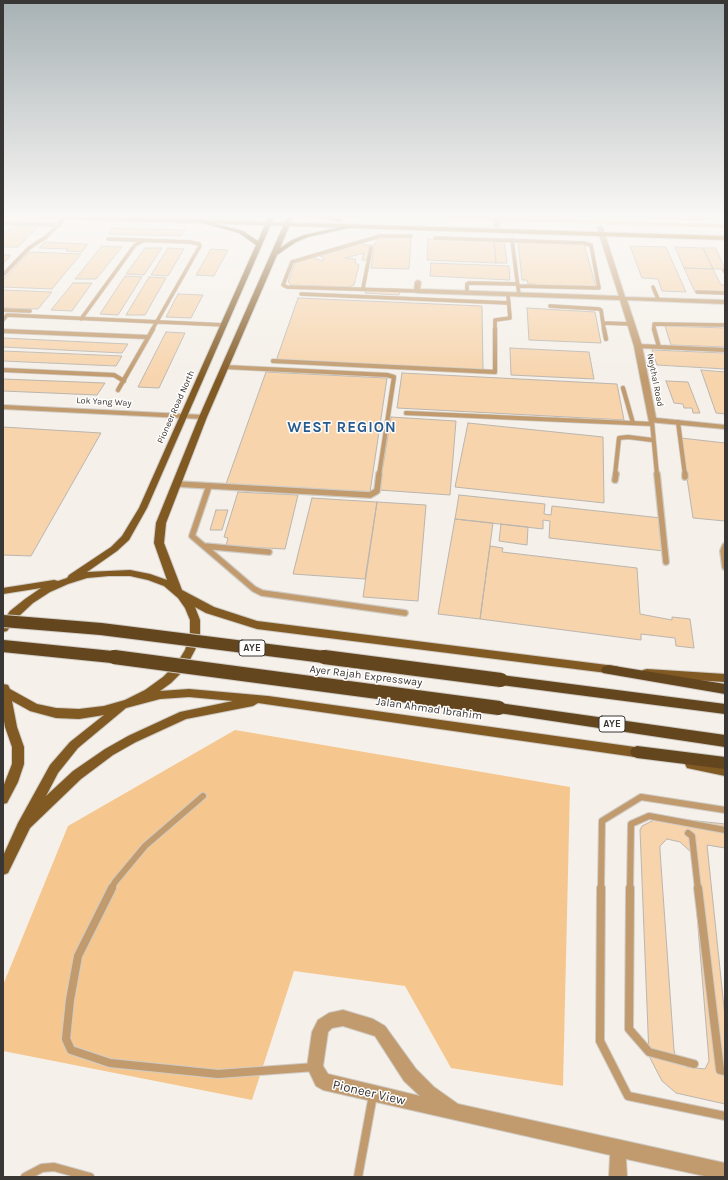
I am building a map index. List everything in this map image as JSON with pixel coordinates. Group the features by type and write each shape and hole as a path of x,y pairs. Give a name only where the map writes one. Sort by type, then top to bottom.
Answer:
{"highway":[{"name":"Ayer Rajah Expressway","path":"3,621 101,629 725,709"},
{"name":"Ayer Rajah Expressway","path":"3,646 88,654 499,708 725,741"},
{"path":"608,670 725,689"},
{"path":"637,752 725,762"}],"main road":[{"name":"Pioneer Road North","path":"65,582 114,549 126,538 143,508 248,270"},
{"path":"4,688 34,708 56,713 79,714 104,710 126,704 149,693 167,680 180,666 190,650 195,635 195,620 190,607 180,594 170,576 159,543 161,523 203,417 268,270"},
{"path":"3,591 65,582 102,574 130,573 150,577 168,584 180,594 210,610 257,625 608,670 725,678"},
{"path":"3,628 14,614 29,601 46,590 65,582"},
{"path":"3,799 12,782 18,764 18,747 11,727 4,688"},
{"name":"Jalan Ahmad Ibrahim","path":"126,704 160,695 189,693 268,700 637,752 725,771"},
{"path":"23,827 77,775 109,752 149,730 184,715 268,700"},
{"path":"3,869 23,827 54,769 74,744 126,704"}],"street":[{"name":"Neythal Road","path":"614,270 638,346 652,422 678,422 725,426"},
{"path":"418,282 417,291 725,302"},
{"name":"Lok Yang Way","path":"3,407 203,417"},
{"name":"Pioneer View","path":"454,1111 428,1093 410,1075 380,1031 373,1027 343,1018 329,1021 323,1025 320,1032 315,1067 322,1080 329,1084 725,1172"},
{"path":"618,1148 618,1177"}],"lane":[{"path":"82,319 117,270"},
{"path":"118,390 187,270"},
{"path":"289,270 283,285 287,287 360,290 363,288 417,291"},
{"path":"363,288 366,270"},
{"path":"516,270 519,295"},
{"path":"467,293 467,284 469,283 596,289 600,286 596,270"},
{"path":"653,287 658,300"},
{"path":"697,292 725,293"},
{"path":"301,294 509,303"},
{"path":"273,361 493,372 496,370 495,319 509,319 508,295"},
{"path":"550,306 597,308 601,310 606,339"},
{"path":"3,310 30,311"},
{"path":"3,320 7,316 225,325"},
{"path":"603,323 631,324"},
{"path":"660,347 653,326 654,324 725,325"},
{"path":"3,331 147,337"},
{"path":"638,346 725,350"},
{"path":"177,484 373,495 377,491 395,379 393,376 225,367"},
{"path":"3,370 114,375 130,369"},
{"path":"114,375 124,381"},
{"path":"623,388 633,423"},
{"path":"406,413 633,423 652,422 652,440 666,562"},
{"path":"678,422 685,476"},
{"path":"614,480 619,438 628,437 652,440"},
{"path":"209,486 191,534 258,592 405,614"},
{"path":"204,546 269,552"},
{"path":"725,546 722,551 725,567"},
{"path":"203,796 145,846 115,882 78,956 70,1000 66,1039 71,1050 110,1063 218,1074 315,1067"},
{"path":"725,810 641,797 602,821 600,1040 628,1096 725,1116"},
{"path":"694,1064 649,1052 629,1029 631,824 649,816 725,830"},
{"path":"688,833 692,836 720,1070 725,1071"},
{"path":"358,1177 373,1095"},
{"path":"26,1177 42,1168 54,1168 90,1177"}],"shaded area":[{"path":"235,730 570,787 563,1086 451,1068 405,986 294,971 252,1100 3,1051 3,985 68,826"}],"building":[{"path":"12,270 68,270 52,289 3,287 3,280"},
{"path":"82,270 103,270 96,279 75,279"},
{"path":"129,270 147,270 144,275 126,274"},
{"path":"154,270 172,270 168,276 151,275"},
{"path":"199,270 217,270 214,276 196,275"},
{"path":"292,270 358,270 354,285 348,287 291,285 288,282"},
{"path":"430,270 509,270 510,280 430,276"},
{"path":"521,270 591,270 596,287 535,286 535,284 528,284 527,280 522,280"},
{"path":"639,270 676,270 686,292 662,291 658,279 642,278"},
{"path":"685,270 714,270 721,285 725,285 725,293 695,292"},
{"path":"125,276 142,277 118,315 100,314"},
{"path":"149,277 166,278 145,315 126,315"},
{"path":"73,283 92,283 72,311 51,310"},
{"path":"3,290 52,292 38,309 3,308"},
{"path":"366,290 400,291 399,295 365,293"},
{"path":"178,294 203,295 191,318 166,317"},
{"path":"298,298 482,306 483,371 276,361"},
{"path":"527,308 595,312 601,343 529,340"},
{"path":"665,326 725,328 725,347 671,345"},
{"path":"166,332 185,333 159,388 138,387"},
{"path":"3,338 128,344 122,353 3,347"},
{"path":"510,348 589,352 594,379 511,375"},
{"path":"652,350 725,353 725,369 657,365"},
{"path":"3,351 122,356 116,366 3,361"},
{"path":"701,370 725,372 725,414 716,413"},
{"path":"266,372 387,378 370,492 226,484"},
{"path":"402,373 617,384 624,420 397,408"},
{"path":"3,379 105,383 97,395 3,391"},
{"path":"666,381 688,382 700,413 693,413 692,408 684,408 683,404 674,403"},
{"path":"391,417 456,421 450,495 379,490"},
{"path":"468,423 603,437 604,503 455,487"},
{"path":"3,427 101,433 31,556 3,555"},
{"path":"681,438 725,443 725,521 693,518"},
{"path":"238,492 298,495 285,549 226,546 228,538 224,537"},
{"path":"459,495 545,504 544,514 551,515 552,506 661,518 664,551 549,538 550,521 543,520 543,529 455,519"},
{"path":"312,498 377,502 365,579 293,574"},
{"path":"377,502 426,505 418,601 363,597"},
{"path":"216,510 228,510 222,530 210,530"},
{"path":"455,519 493,523 480,619 438,614"},
{"path":"501,524 528,527 527,545 499,541"},
{"path":"490,546 503,548 502,552 637,568 640,614 672,620 672,617 690,619 694,648 676,646 675,638 641,634 641,640 480,619"},
{"path":"660,817 725,824 725,848 707,845 725,1017 725,1104 676,1093 662,1081 649,1056 640,830 642,826","holes":["667,839 680,842 692,853 709,1061 705,1069 687,1067 676,1058 674,1050 660,846"]}],"district":[{"name":"WEST REGION","path":"342,428"}]}
